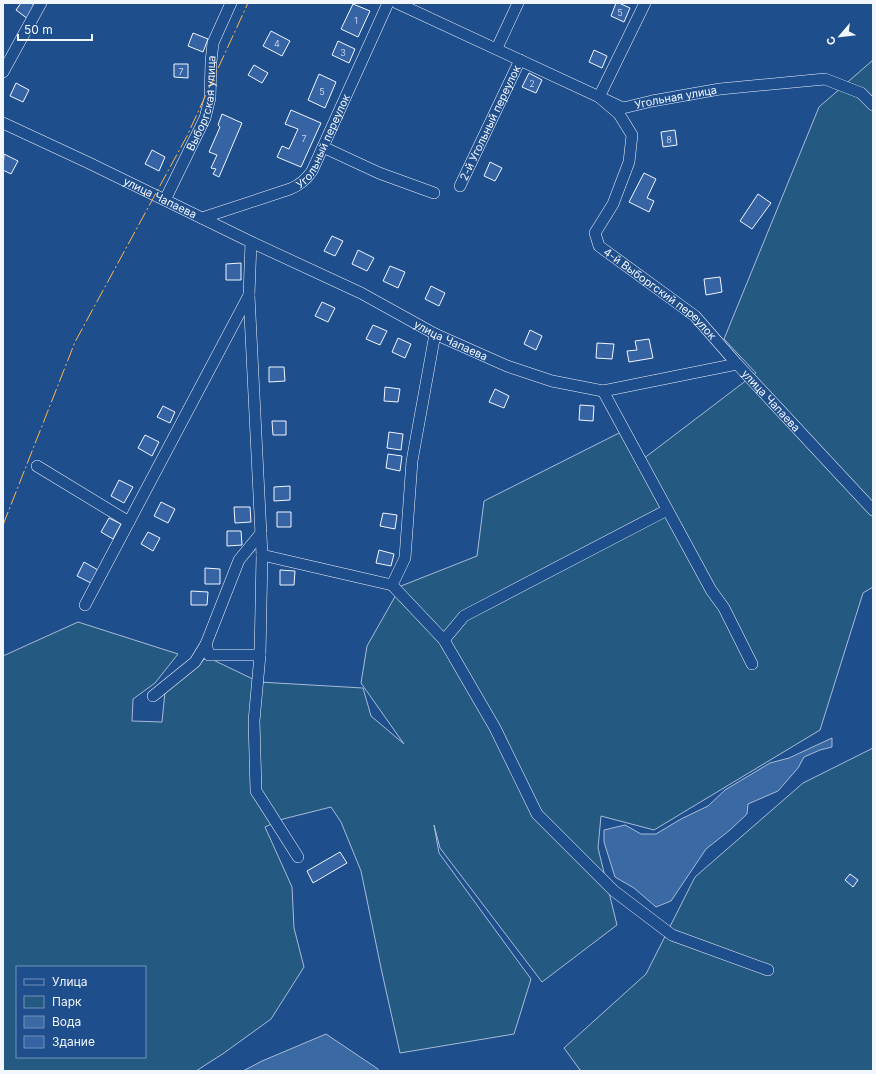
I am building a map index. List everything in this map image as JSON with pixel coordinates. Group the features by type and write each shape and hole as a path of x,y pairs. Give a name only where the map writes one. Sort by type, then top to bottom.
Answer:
{"street":[{"path":"3,72 41,3"},
{"name":"Выборгская улица","path":"165,200 207,113 210,98 211,62 214,43 231,3"},
{"name":"Угольный переулок","path":"202,218 297,186 312,172 388,3"},
{"name":"Угольная улица","path":"397,3 497,48 623,108 652,101 720,89 825,79 861,93 873,104"},
{"path":"497,48 518,3"},
{"path":"599,97 645,3"},
{"name":"2-й Угольный переулок","path":"460,186 520,60"},
{"name":"4-й Выборгский переулок","path":"599,97 619,114 632,135 629,162 613,204 595,233 599,246 695,316 737,364"},
{"name":"улица Чапаева","path":"3,123 361,293 435,334 507,366 552,381 604,391 737,364 873,510"},
{"path":"323,147 379,173 434,193"},
{"path":"251,242 250,295 262,554 260,655 254,721 256,791 298,857"},
{"path":"85,605 250,295"},
{"path":"392,585 405,558 412,461 435,334"},
{"path":"604,391 711,590 724,608 752,664"},
{"path":"36,466 130,522"},
{"path":"444,640 464,616 667,510"},
{"path":"153,696 195,662 206,644 239,560 261,533"},
{"path":"262,554 392,585 444,640 495,728 537,814 614,891 672,935 768,970"},
{"path":"206,644 209,655 260,655"}],"green space":[{"path":"873,60 873,587 863,593 820,730 654,830 601,816 598,848 617,925 542,982 440,848 434,825 439,853 531,979 514,1034 400,1053 361,871 341,822 331,807 283,819 265,827 292,887 294,928 304,967 271,1019 196,1071 3,1071 3,656 78,622 178,654 155,683 133,699 132,721 162,722 165,692 207,657 259,682 363,688 371,716 404,744 361,683 367,646 401,586 477,556 484,501 629,428 643,459 756,373 724,339 819,107"},
{"path":"873,748 873,1071 580,1070 564,1048 646,974 695,877 803,783"}],"water":[{"path":"832,738 832,747 820,750 804,757 798,768 778,791 748,804 747,814 706,849 671,901 656,907 634,888 615,877 604,842 604,830 625,825 641,834 656,834 681,819 708,806 725,790 770,763 789,758"},
{"path":"326,1034 379,1071 243,1071 262,1061"}],"building":[{"path":"21,3 31,3 37,7 28,19 16,10"},
{"path":"616,3 630,8 624,22 611,16"},
{"path":"353,4 370,11 358,37 341,29"},
{"path":"271,31 290,41 282,56 263,46"},
{"path":"193,33 208,39 203,52 188,46"},
{"path":"338,41 355,49 349,63 332,55"},
{"path":"594,50 607,56 602,68 589,62"},
{"path":"174,64 188,64 188,78 174,77"},
{"path":"254,65 268,73 262,83 248,75"},
{"path":"529,73 542,80 536,93 522,87"},
{"path":"319,74 336,82 325,108 308,100"},
{"path":"16,83 29,90 23,102 10,96"},
{"path":"291,110 321,123 301,167 277,157 282,146 289,149 298,129 285,124"},
{"path":"222,114 242,123 219,177 213,174 216,169 211,168 217,155 209,152 220,127 218,125"},
{"path":"675,130 677,145 663,147 661,132"},
{"path":"152,150 165,157 159,171 145,164"},
{"path":"4,154 18,161 11,174 3,170"},
{"path":"490,162 502,168 495,181 484,176"},
{"path":"644,173 656,179 647,198 654,201 649,212 629,202"},
{"path":"758,194 771,203 752,229 740,221"},
{"path":"332,236 343,241 335,256 324,251"},
{"path":"358,250 374,258 367,271 352,264"},
{"path":"241,263 241,280 226,280 226,264"},
{"path":"390,266 405,272 398,288 383,281"},
{"path":"720,277 722,292 706,295 704,279"},
{"path":"431,286 445,293 439,306 425,299"},
{"path":"322,302 335,308 328,322 315,316"},
{"path":"373,325 387,331 380,345 366,339"},
{"path":"530,330 542,336 536,350 524,344"},
{"path":"398,338 411,344 405,358 392,352"},
{"path":"649,339 653,358 629,362 627,351 637,350 635,341"},
{"path":"597,343 614,344 612,359 596,358"},
{"path":"269,367 284,367 285,381 269,382"},
{"path":"385,387 400,389 398,402 384,401"},
{"path":"495,389 509,396 504,408 489,402"},
{"path":"580,405 594,406 593,421 579,420"},
{"path":"163,406 175,412 170,423 157,417"},
{"path":"272,421 286,421 286,435 273,435"},
{"path":"389,432 403,434 401,450 387,448"},
{"path":"145,435 159,442 152,456 138,448"},
{"path":"388,454 402,456 400,471 386,468"},
{"path":"119,480 133,487 124,503 111,496"},
{"path":"290,486 290,500 274,501 274,487"},
{"path":"161,502 175,509 168,523 154,516"},
{"path":"234,507 250,507 251,522 235,523"},
{"path":"277,512 291,512 291,527 277,527"},
{"path":"383,513 397,515 395,529 380,526"},
{"path":"109,518 121,524 113,539 101,532"},
{"path":"227,531 241,531 242,545 227,546"},
{"path":"148,532 160,538 153,551 141,544"},
{"path":"379,550 394,554 391,566 376,563"},
{"path":"84,562 98,570 91,583 77,576"},
{"path":"205,568 220,569 220,584 205,584"},
{"path":"280,570 295,571 294,585 280,585"},
{"path":"191,591 208,592 207,605 191,605"},
{"path":"340,852 347,863 313,883 307,871"},
{"path":"850,874 858,880 853,887 845,880"}],"power":[{"path":"3,525 75,342 187,136 248,3"}]}
